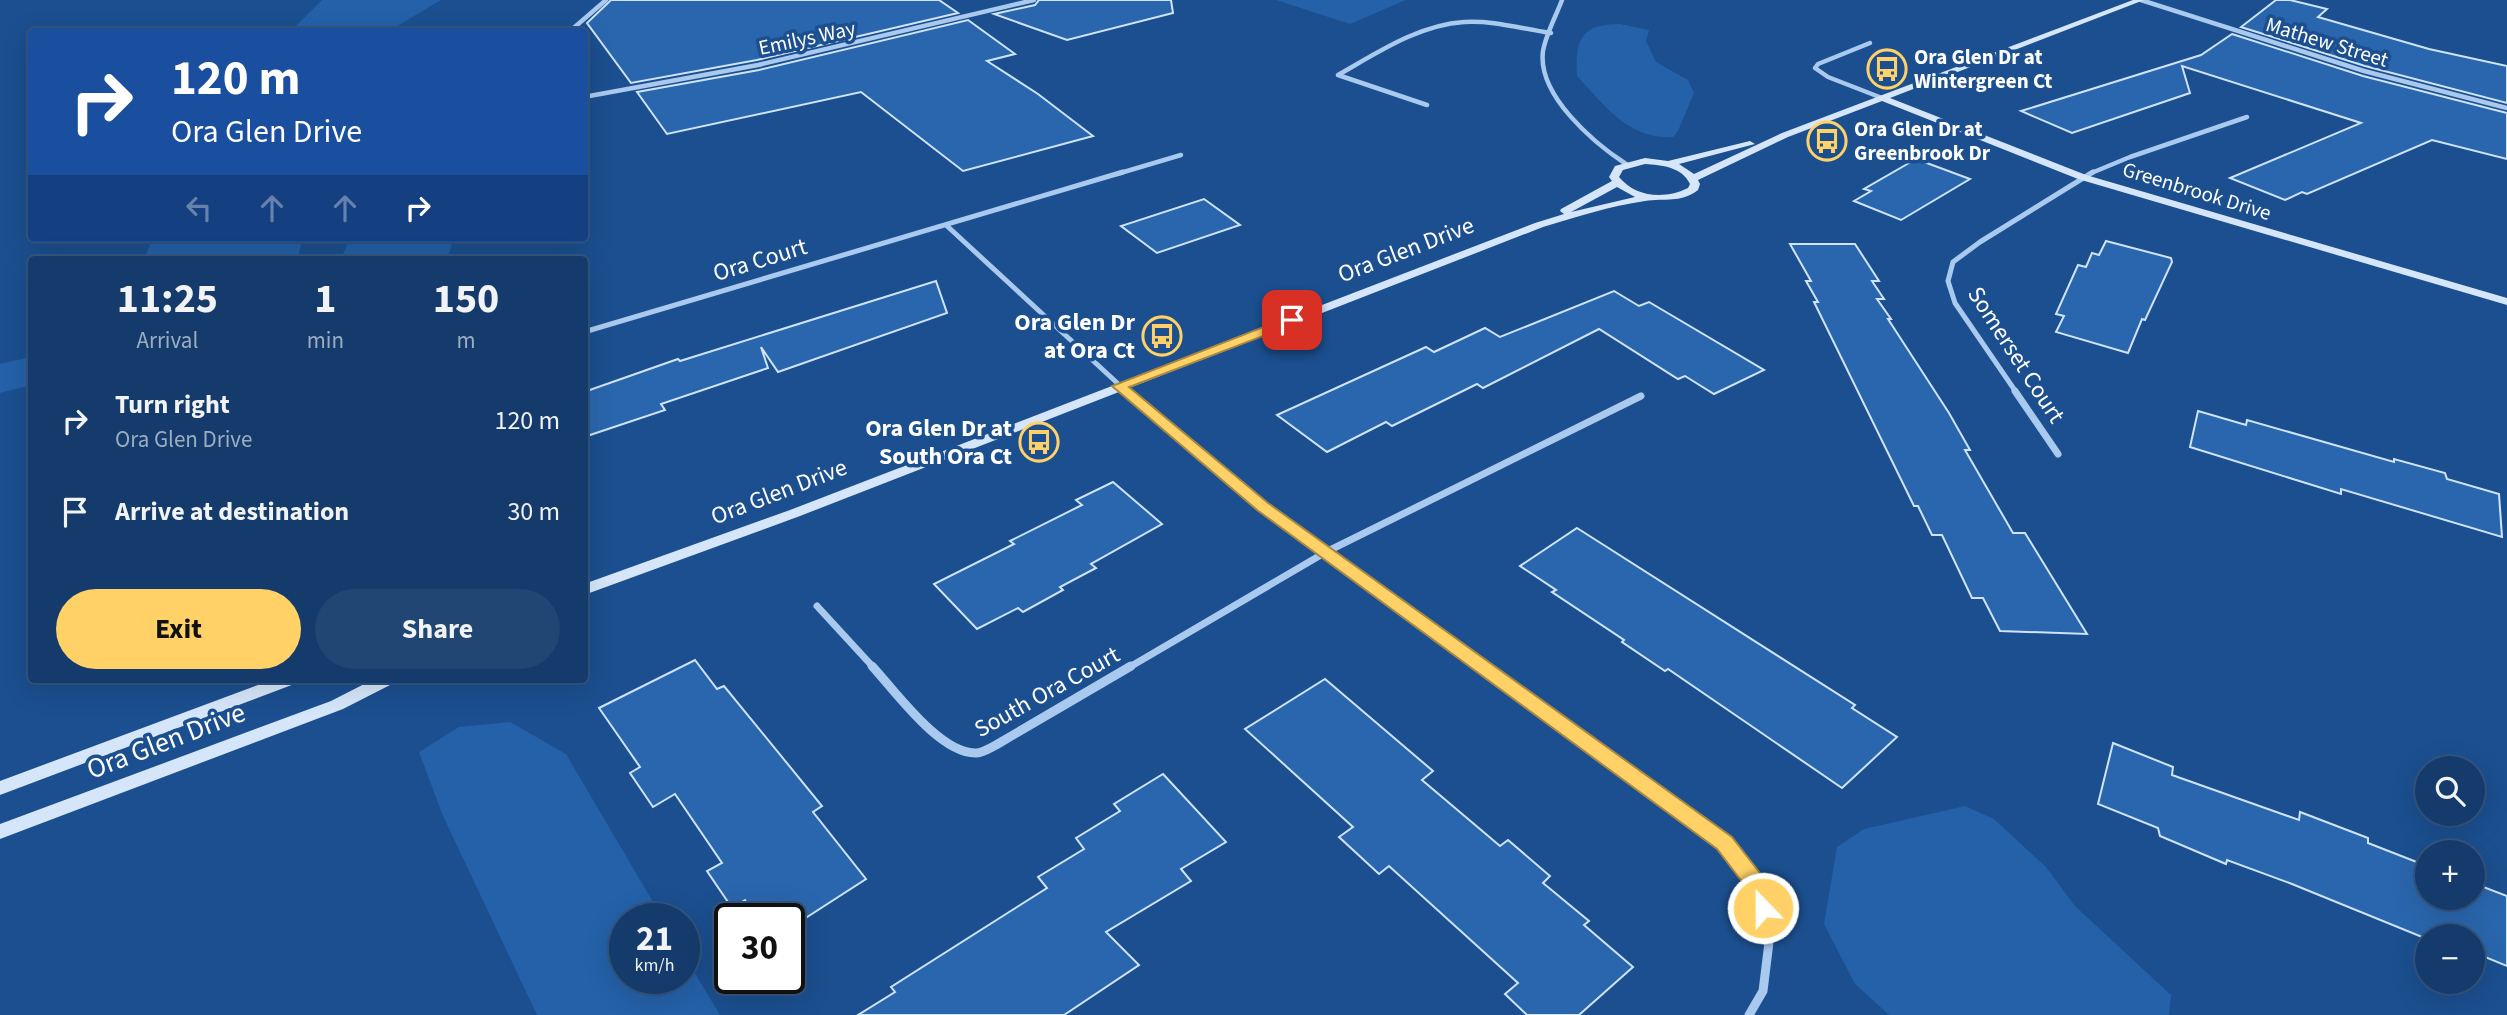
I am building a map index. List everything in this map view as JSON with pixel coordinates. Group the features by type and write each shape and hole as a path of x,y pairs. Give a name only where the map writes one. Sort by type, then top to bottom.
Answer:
{"street":[{"path":"574,28 606,0"},
{"name":"Emilys Way","path":"588,96 758,65 1034,0"},
{"path":"1562,0 1543,52 1549,86 1598,146 1626,164"},
{"path":"1649,197 1625,189 1617,183 1615,172 1626,164 1646,161 1679,167 1694,178 1785,135 2140,0"},
{"name":"Mathew Street","path":"2140,0 2364,71 2507,108"},
{"path":"1427,105 1338,75 1404,40 1446,24 1478,22 1551,33"},
{"path":"1871,43 1818,64 1815,68 1828,77 1882,98"},
{"name":"Greenbrook Drive","path":"1882,98 2082,177 2507,302"},
{"name":"Somerset Court","path":"2058,454 1955,303 1948,281 1954,262 1980,242 2082,177 2130,157 2247,117"},
{"path":"1667,164 1785,135"},
{"name":"Ora Court","path":"588,331 1181,155"},
{"name":"Ora Glen Drive","path":"588,589 795,513 1539,225 1592,209 1649,197 1663,198 1686,194 1693,190 1694,178"},
{"name":"Ora Glen Drive","path":"1539,225 1617,183"},
{"path":"946,225 1119,386 1262,506 1724,843 1755,883 1770,934 1763,991 1749,1015"},
{"name":"South Ora Court","path":"817,606 930,729 956,750 977,753 996,745 1326,552 1641,396"},
{"name":"Ora Glen Drive","path":"0,788 280,683"},
{"name":"Ora Glen Drive","path":"0,832 337,705 380,683"}],"shaded area":[{"path":"322,0 441,0 394,28 294,28"},
{"path":"1276,0 1406,0 1350,24"},
{"path":"1620,24 1649,30 1646,41 1656,62 1688,80 1694,93 1673,137 1643,133 1630,127 1608,109 1577,76 1577,52 1583,36 1597,27"},
{"path":"151,242 302,242 298,256 145,256"},
{"path":"348,242 453,242 448,256 342,256"},
{"path":"28,358 28,386 0,393 0,364"},
{"path":"510,722 566,754 654,903 609,903 609,994 700,994 700,982 720,1015 537,1015 443,816 419,752 459,727"},
{"path":"1965,806 1994,819 2046,867 2075,906 2171,995 2169,1015 1889,1015 1855,984 1824,924 1837,847 1864,829"}],"building":[{"path":"611,0 939,0 958,13 757,60 631,83 587,23"},
{"path":"1039,0 1171,0 1173,13 1067,40 994,14 1035,5"},
{"path":"2276,0 2290,0 2327,9 2318,17 2429,49 2507,66 2507,103 2365,66 2241,27"},
{"path":"968,20 1015,54 987,61 1038,94 1093,136 963,171 861,92 667,134 637,92 759,70"},
{"path":"2232,34 2363,76 2507,113 2507,159 2432,140 2307,194 2302,192 2285,200 2230,178 2361,123 2182,66 2190,93 2072,133 2021,111 2201,55"},
{"path":"1916,159 1970,179 1901,220 1854,201 1871,191 1864,189"},
{"path":"1204,199 1240,225 1157,253 1121,226"},
{"path":"2106,241 2171,258 2172,262 2145,320 2142,319 2128,353 2056,332 2064,316 2056,314 2078,265 2086,267 2092,253 2099,255"},
{"path":"1790,244 1855,244 1879,281 1872,281 1884,299 1877,299 1949,413 1970,450 1965,450 2013,533 2025,533 2087,634 2000,631 1983,598 1972,598 1942,535 1932,535 1918,506 1914,506 1814,302 1818,302 1806,281 1811,281"},
{"path":"936,281 947,313 778,372 761,347 768,368 661,404 665,410 588,436 588,391 678,359 680,361"},
{"path":"1614,291 1639,306 1649,302 1764,370 1714,394 1685,376 1678,379 1599,329 1483,388 1477,384 1392,426 1386,422 1327,452 1277,415 1426,347 1434,352 1485,328 1500,337"},
{"path":"2198,411 2246,425 2247,420 2394,462 2394,459 2445,473 2447,479 2499,494 2502,537 2341,489 2341,494 2190,447"},
{"path":"1113,482 1162,524 1091,564 1096,568 1060,587 1063,590 1023,612 1018,608 977,629 934,584 1014,544 1010,541 1082,505 1076,500"},
{"path":"1577,528 1855,705 1852,708 1897,737 1842,788 1668,669 1665,671 1622,642 1624,640 1552,592 1556,590 1520,566"},
{"path":"695,660 717,689 724,686 822,806 813,812 866,879 805,918 805,903 747,903 745,900 729,903 707,871 722,863 675,794 653,807 630,773 640,767 599,708"},
{"path":"1325,679 1433,771 1422,780 1500,846 1508,840 1550,876 1543,883 1589,921 1584,925 1633,967 1579,1015 1527,1015 1505,994 1518,983 1389,866 1379,874 1339,837 1353,827 1245,729"},
{"path":"2113,743 2173,767 2172,775 2299,820 2300,812 2368,838 2368,843 2415,861 2415,910 2485,910 2485,888 2507,896 2507,966 2485,957 2485,924 2415,924 2415,934 2292,884 2227,860 2226,864 2160,836 2158,828 2098,804"},
{"path":"1163,774 1226,842 1181,869 1191,881 1106,932 1139,965 1064,1015 858,1015 895,992 891,987 1047,888 1038,877 1084,849 1076,838 1120,811 1114,804"}],"place":[{"name":"Ora Glen Dr at Wintergreen Ct","path":"1887,69"},
{"name":"Ora Glen Dr at Greenbrook Dr","path":"1827,141"},
{"name":"Ora Glen Dr at Ora Ct","path":"1162,336"},
{"name":"Ora Glen Dr at South Ora Ct","path":"1039,442"}],"route":[{"path":"1292,320 1119,386 1262,506 1724,843 1755,883 1763,908"}]}
